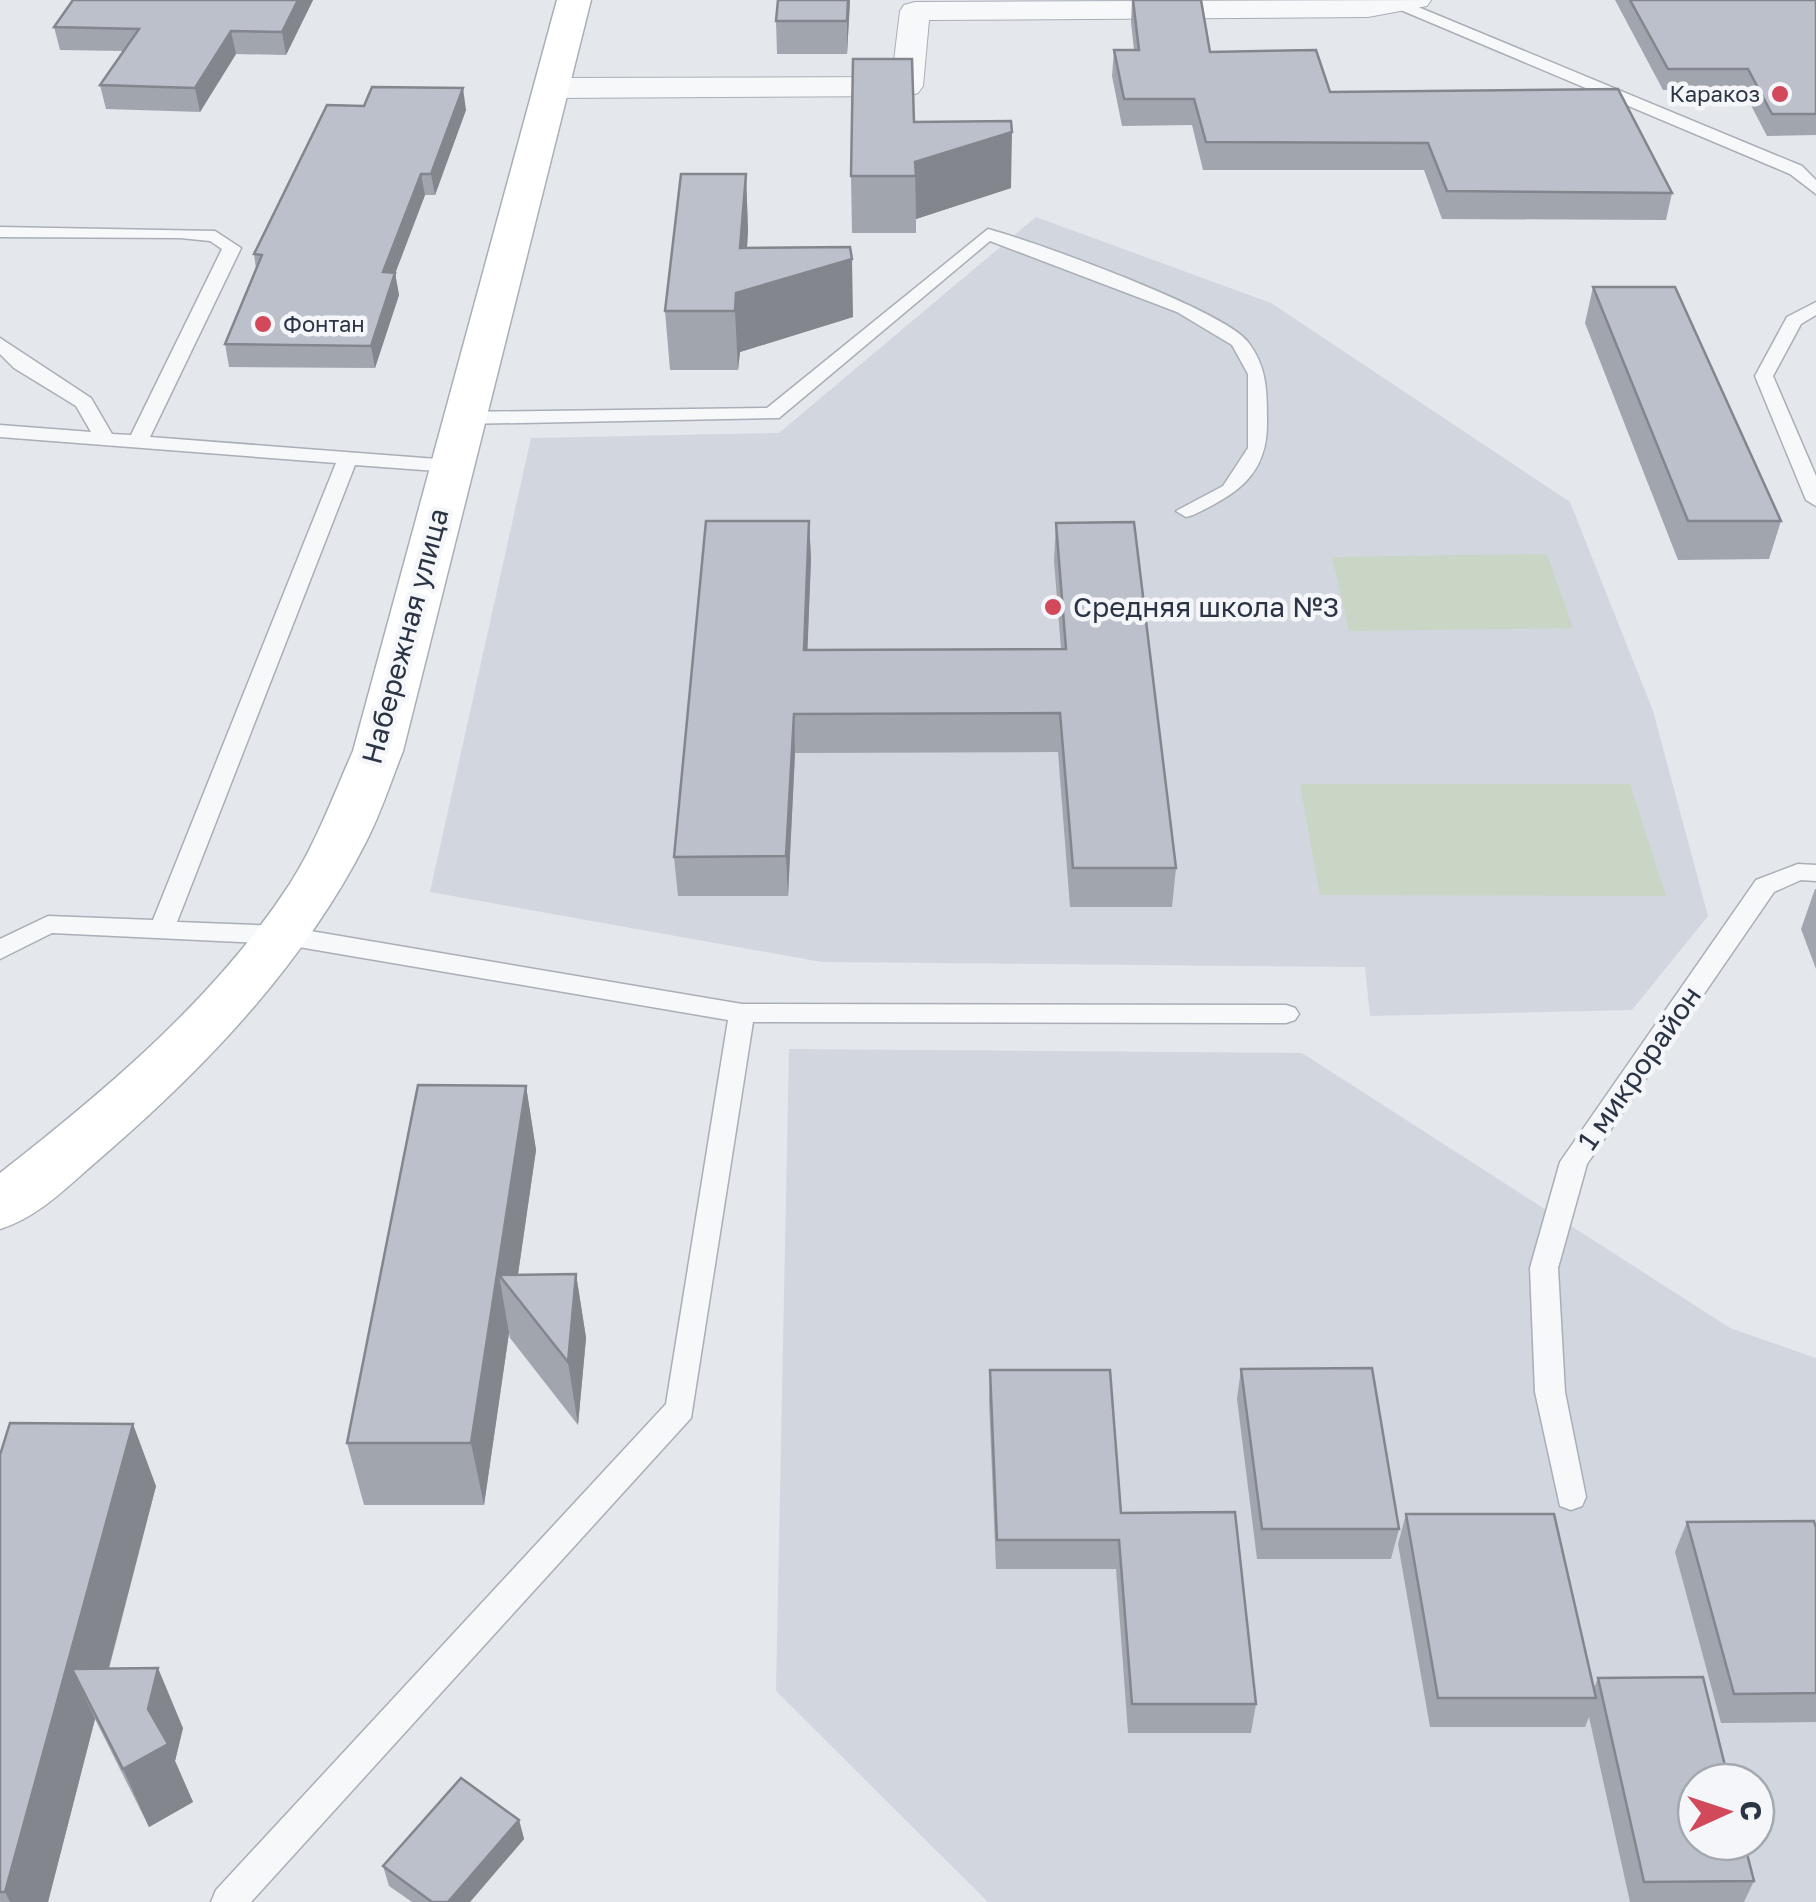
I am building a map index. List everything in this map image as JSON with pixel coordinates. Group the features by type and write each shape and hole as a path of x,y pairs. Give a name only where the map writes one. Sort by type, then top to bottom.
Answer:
{"street":[{"name":"Набережная улица","path":"0,1206 77,1146 205,1024 281,935 339,844 378,751 574,0"},
{"path":"551,88 907,86 915,5 1409,2"}],"lane":[{"path":"1409,2 1796,170 1816,189"},
{"path":"0,232 180,233 215,236 232,248 138,441"},
{"path":"462,418 772,414 988,234 1182,308 1239,342 1257,374 1258,448 1230,490 1186,511"},
{"path":"1816,307 1794,320 1764,376 1816,500"},
{"path":"0,344 21,364 84,402 106,439"},
{"path":"0,431 450,466"},
{"path":"162,927 348,458"},
{"name":"1 микрорайон","path":"1570,1497 1550,1392 1544,1268 1574,1162 1766,886 1798,872 1816,872"},
{"path":"0,950 48,924 162,927 281,935 742,1013 1286,1014"},
{"path":"228,1902 680,1409 742,1013"}],"shaded area":[{"name":"Средняя школа №3","path":"1036,217 1271,303 1570,502 1653,711 1708,916 1632,1010 1370,1016 1365,967 822,962 430,892 531,438 779,433"},
{"path":"789,1049 1302,1053 1730,1328 1816,1358 1816,1902 988,1902 776,1691"}],"green space":[{"path":"1547,554 1573,628 1349,631 1332,557"},
{"path":"1300,784 1630,784 1666,896 1320,895"}],"building":[{"path":"73,0 298,0 282,32 231,31 195,88 100,85 139,29 54,27"},
{"path":"778,0 848,0 847,21 776,21"},
{"path":"1133,0 1201,0 1210,52 1316,50 1330,92 1618,89 1672,193 1447,191 1428,143 1206,142 1194,99 1124,99 1114,50 1139,50"},
{"path":"1630,0 1816,0 1816,114 1772,114 1748,69 1668,69"},
{"path":"853,59 912,59 914,122 1011,121 1012,132 915,162 916,176 851,176"},
{"path":"372,87 463,88 431,174 421,174 383,272 395,273 371,346 225,344 262,255 254,254 327,105 364,106"},
{"path":"681,174 746,174 740,248 850,247 852,259 736,293 735,311 665,311"},
{"path":"1593,287 1675,287 1781,521 1688,521"},
{"path":"706,521 809,521 804,650 1066,649 1056,523 1134,522 1176,868 1073,868 1060,713 794,714 786,856 674,857"},
{"path":"418,1085 526,1086 471,1443 347,1443"},
{"path":"576,1274 568,1362 499,1275"},
{"path":"1372,1368 1399,1529 1262,1529 1241,1369"},
{"path":"990,1370 1110,1370 1121,1513 1235,1512 1256,1704 1132,1704 1119,1540 997,1540"},
{"path":"10,1423 133,1424 5,1892 0,1892 0,1455"},
{"path":"1406,1514 1554,1514 1596,1698 1438,1698"},
{"path":"1814,1521 1816,1693 1734,1694 1687,1522"},
{"path":"158,1668 148,1709 168,1744 123,1769 72,1669"},
{"path":"1703,1677 1724,1762 1676,1762 1676,1862 1749,1862 1754,1881 1644,1882 1598,1678"},
{"path":"461,1778 519,1820 448,1902 432,1902 383,1866"}],"place":[{"name":"Каракоз","path":"1780,94"},
{"name":"Фонтан","path":"263,324"},
{"name":"Средняя школа №3","path":"1053,607"}]}
